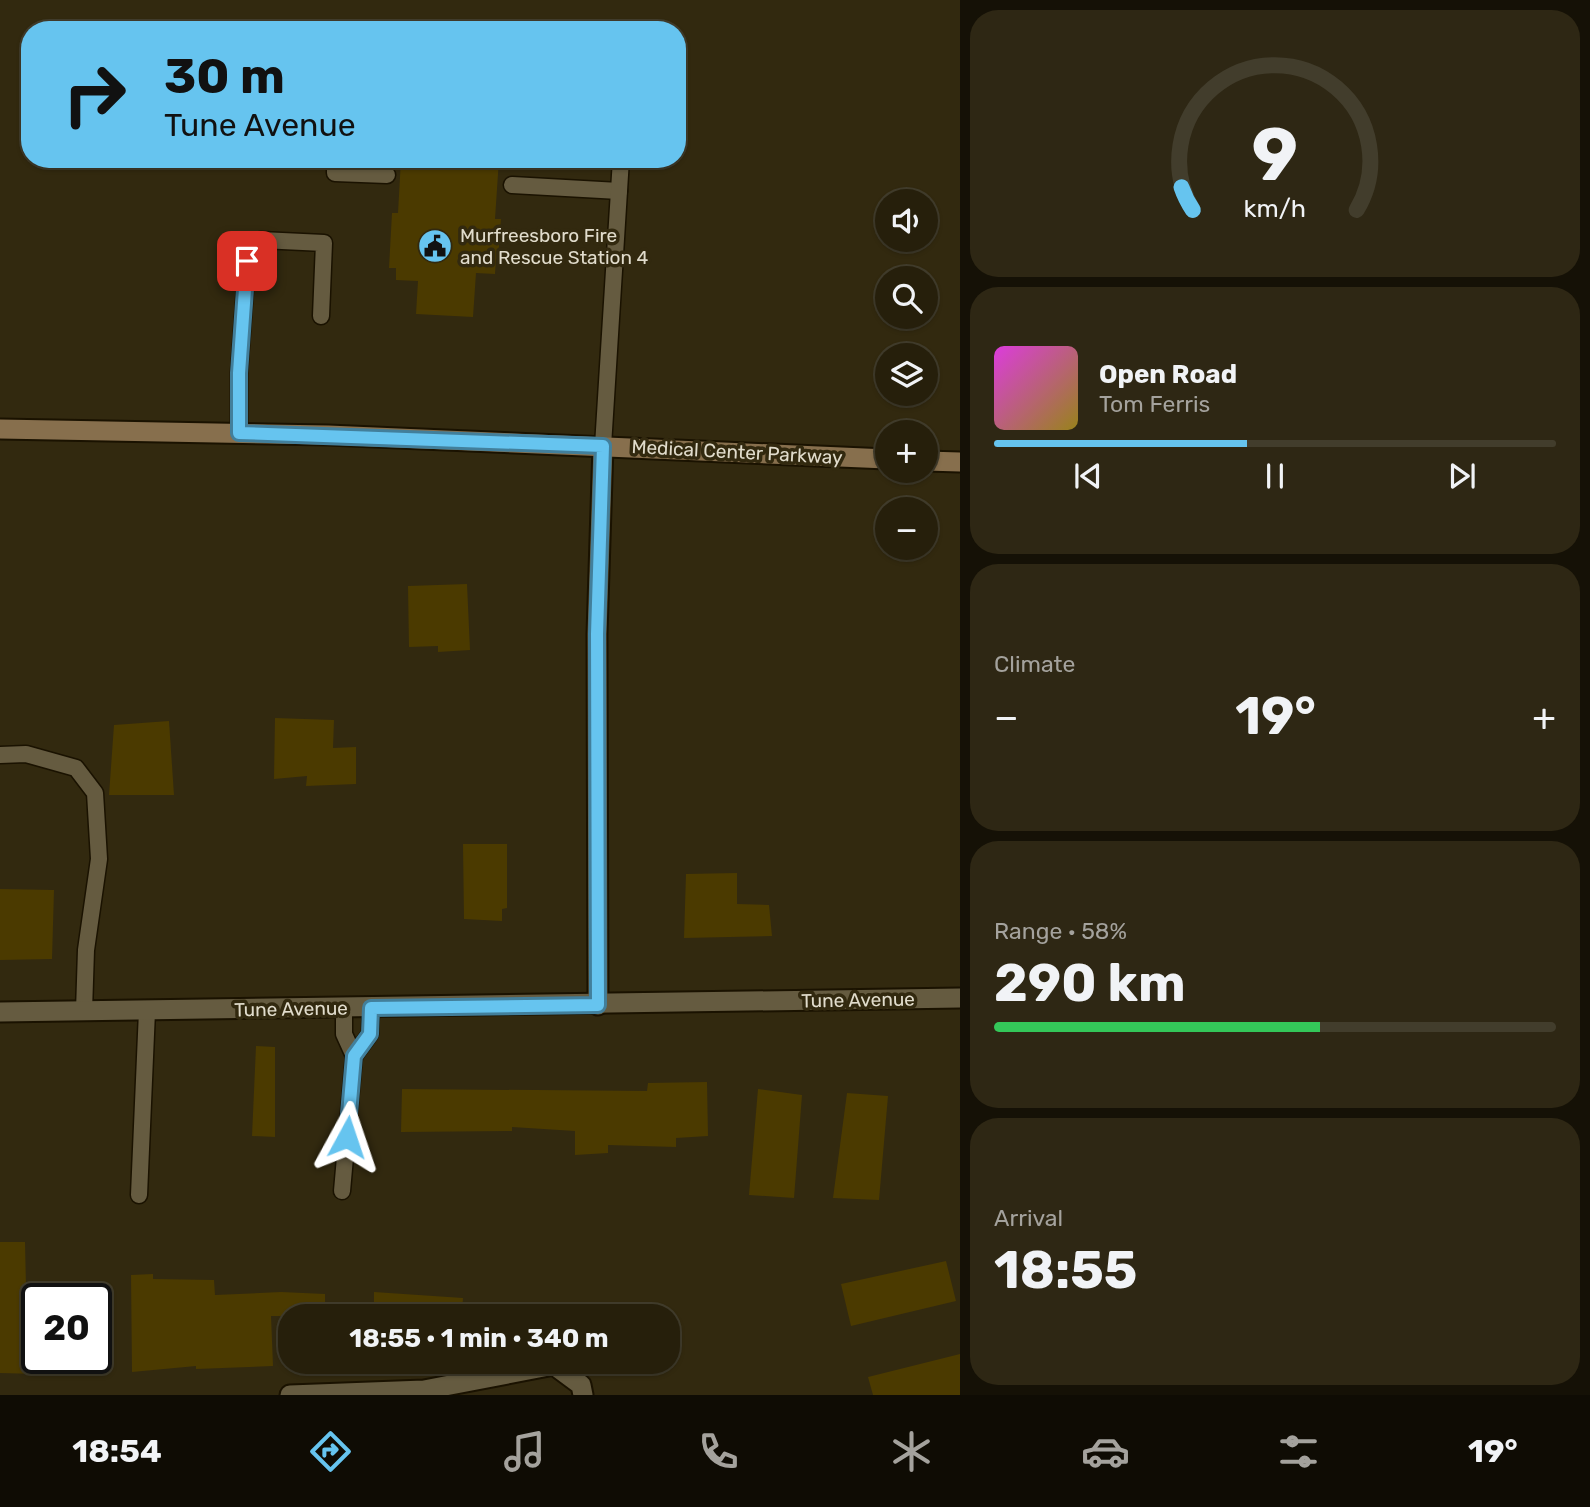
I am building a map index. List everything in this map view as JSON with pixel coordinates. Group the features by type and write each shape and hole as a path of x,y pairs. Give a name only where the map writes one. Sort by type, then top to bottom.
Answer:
{"main road":[{"name":"Medical Center Parkway","path":"0,429 239,433 875,458"},
{"path":"938,461 960,462"}],"street":[{"path":"598,1005 597,634 603,446"},
{"name":"Tune Avenue","path":"0,1012 957,1003"},
{"path":"290,1395 424,1390 554,1365 581,1385 583,1395"}],"lane":[{"path":"335,168 335,173 387,175"},
{"path":"603,446 620,168"},
{"path":"512,185 619,191"},
{"path":"239,433 239,373 247,261 261,240 324,243 321,316"},
{"path":"0,755 26,754 76,768 95,793 99,859 86,950 84,1011"},
{"path":"342,1191 354,1056 344,1034 344,1008"},
{"path":"354,1056 370,1034 371,1008"},
{"path":"139,1195 147,1011"}],"building":[{"path":"400,168 498,168 495,219 501,219 498,260 496,259 495,274 476,273 473,317 416,314 418,281 396,280 396,268 389,268 392,213 398,213"},
{"path":"467,584 470,650 438,652 438,646 409,647 408,586"},
{"path":"275,718 334,720 333,748 356,747 356,784 306,786 307,776 274,779"},
{"path":"169,721 174,795 109,795 114,725"},
{"path":"463,844 507,844 507,908 502,909 502,921 464,919"},
{"path":"737,873 737,904 769,905 772,936 684,938 686,874"},
{"path":"0,889 54,890 52,959 0,960"},
{"path":"256,1046 275,1047 275,1137 252,1136"},
{"path":"707,1082 708,1136 676,1138 676,1147 608,1145 608,1153 575,1155 575,1131 512,1127 512,1131 401,1132 402,1089 647,1091 648,1083"},
{"path":"758,1089 802,1095 794,1198 749,1195"},
{"path":"847,1093 888,1096 879,1200 833,1198"},
{"path":"0,1242 25,1242 26,1283 21,1283 21,1374 0,1373"},
{"path":"946,1261 956,1301 851,1326 841,1284"},
{"path":"153,1274 153,1279 214,1280 215,1295 281,1292 325,1294 325,1304 278,1304 278,1316 271,1316 273,1366 196,1369 196,1366 132,1372 131,1275"},
{"path":"374,1292 463,1298 463,1304 374,1304"},
{"path":"960,1354 960,1395 873,1395 868,1377"}],"place":[{"name":"Murfreesboro Fire and Rescue Station 4","path":"435,246"}],"route":[{"path":"247,261 239,373 239,433 603,446 597,634 598,1005 371,1008 370,1034 354,1056 347,1137"}]}
